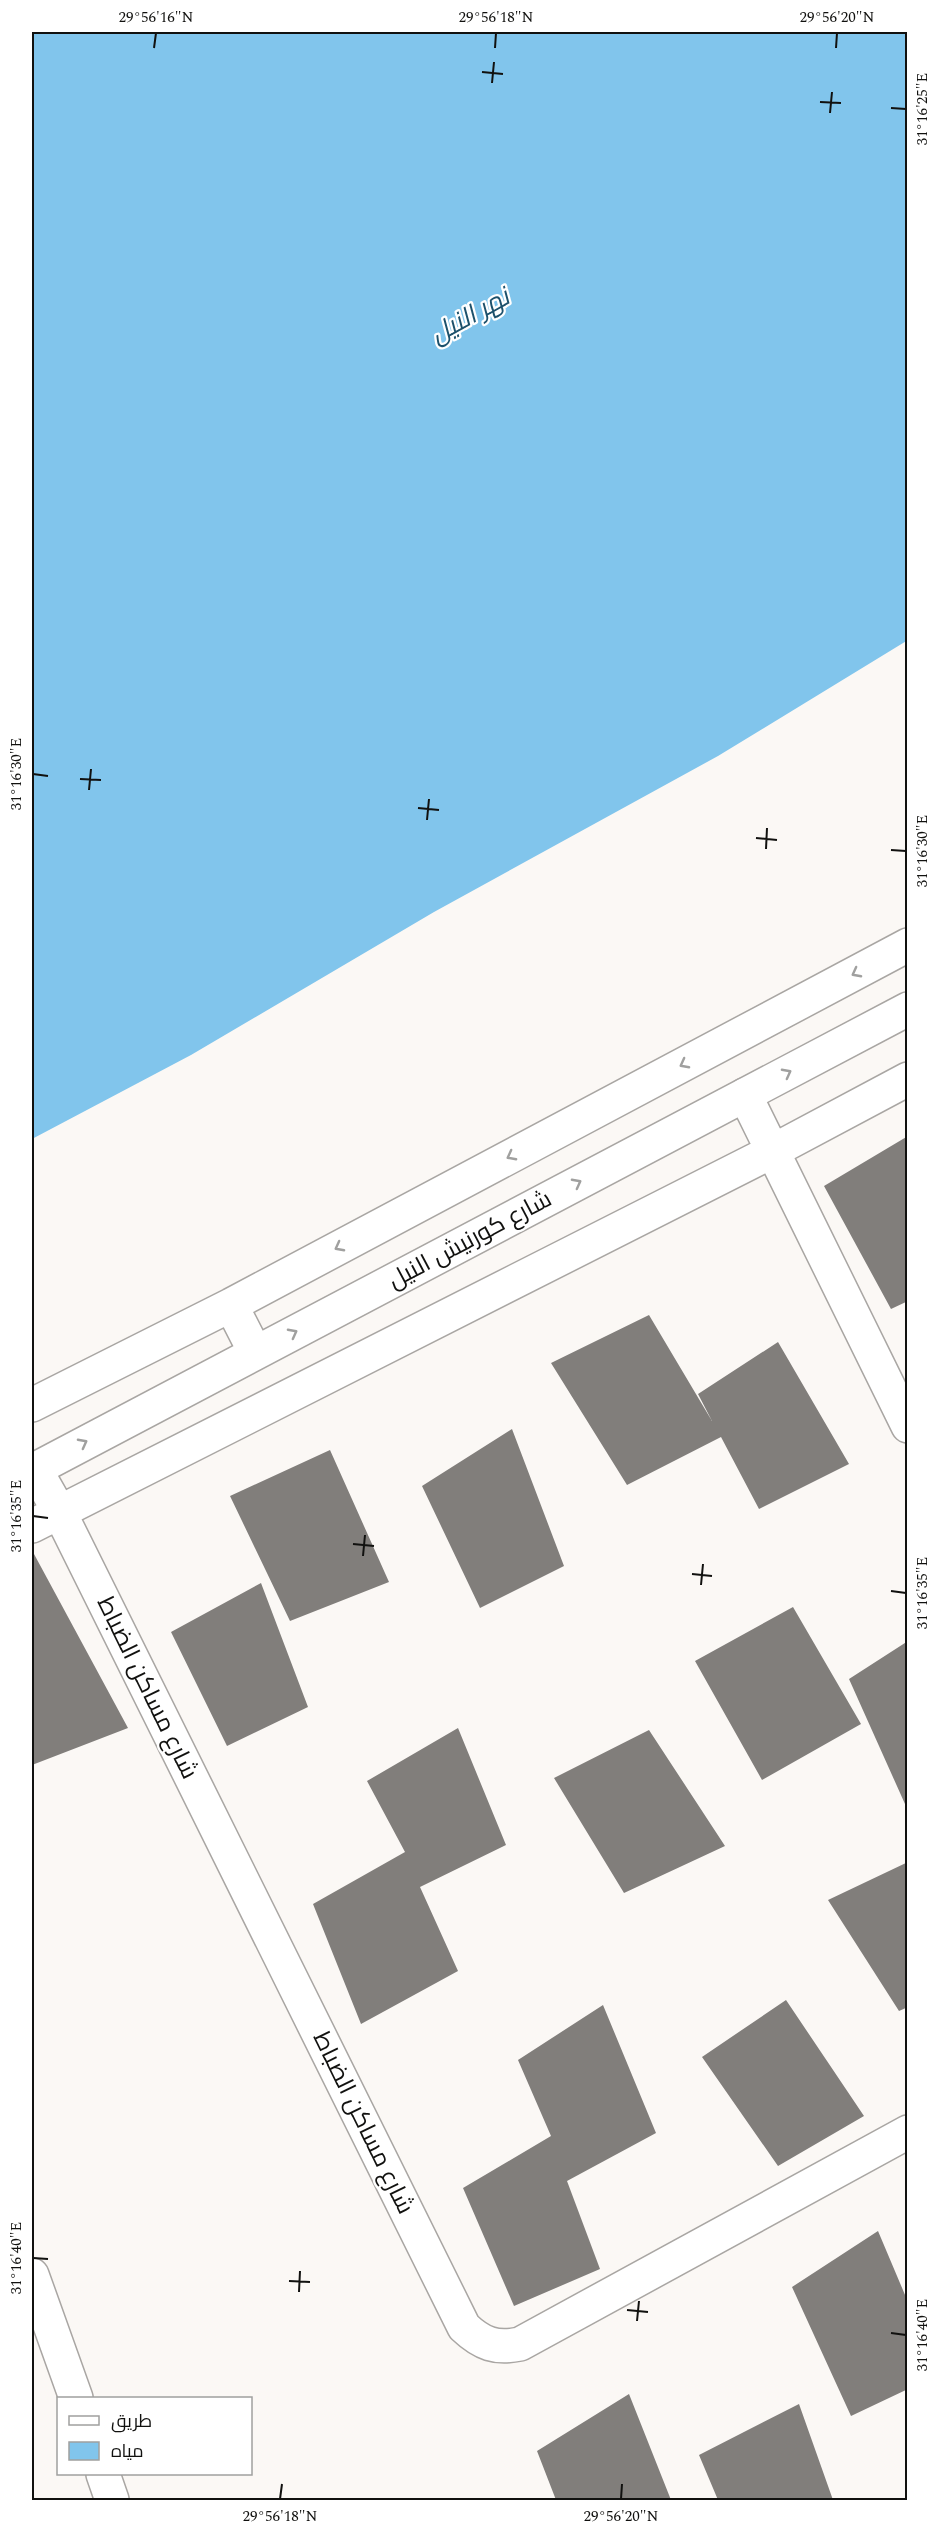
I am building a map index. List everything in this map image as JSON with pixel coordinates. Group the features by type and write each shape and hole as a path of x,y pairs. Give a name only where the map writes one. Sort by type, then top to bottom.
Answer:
{"main road":[{"path":"32,1405 231,1305 908,945"},
{"name":"شارع كورنيش النيل","path":"33,1470 908,1009"},
{"path":"46,1520 771,1152 908,1079"},
{"path":"745,1095 771,1152 905,1414"},
{"path":"231,1305 255,1352"},
{"name":"شارع مساكن الضباط","path":"33,1470 46,1520 464,2327 475,2338 489,2345 520,2344 908,2132"},
{"path":"34,2290 76,2397"},
{"path":"103,2475 112,2500"}],"water":[{"name":"نهر النيل","path":"32,32 907,32 908,640 718,756 434,912 191,1055 32,1139"}],"building":[{"path":"908,1136 908,1301 891,1309 824,1186"},
{"path":"649,1315 712,1421 698,1394 778,1342 849,1464 759,1509 721,1437 627,1485 551,1363"},
{"path":"512,1429 564,1566 480,1608 422,1486"},
{"path":"330,1450 389,1582 290,1621 230,1496"},
{"path":"34,1554 128,1728 32,1765 32,1555"},
{"path":"261,1583 308,1707 227,1746 171,1632"},
{"path":"793,1607 861,1724 762,1780 695,1661"},
{"path":"908,1641 908,1803 905,1804 849,1679"},
{"path":"458,1728 506,1845 420,1887 458,1971 361,2024 313,1904 405,1852 367,1781"},
{"path":"649,1730 725,1846 624,1893 554,1778"},
{"path":"908,1862 908,2007 899,2011 828,1900"},
{"path":"786,2000 864,2116 778,2166 702,2057"},
{"path":"603,2005 656,2133 567,2181 600,2269 514,2306 463,2188 551,2136 518,2060"},
{"path":"878,2231 908,2302 908,2389 851,2416 792,2287"},
{"path":"629,2394 671,2500 556,2500 537,2451"},
{"path":"799,2404 833,2500 718,2500 699,2455"}]}
